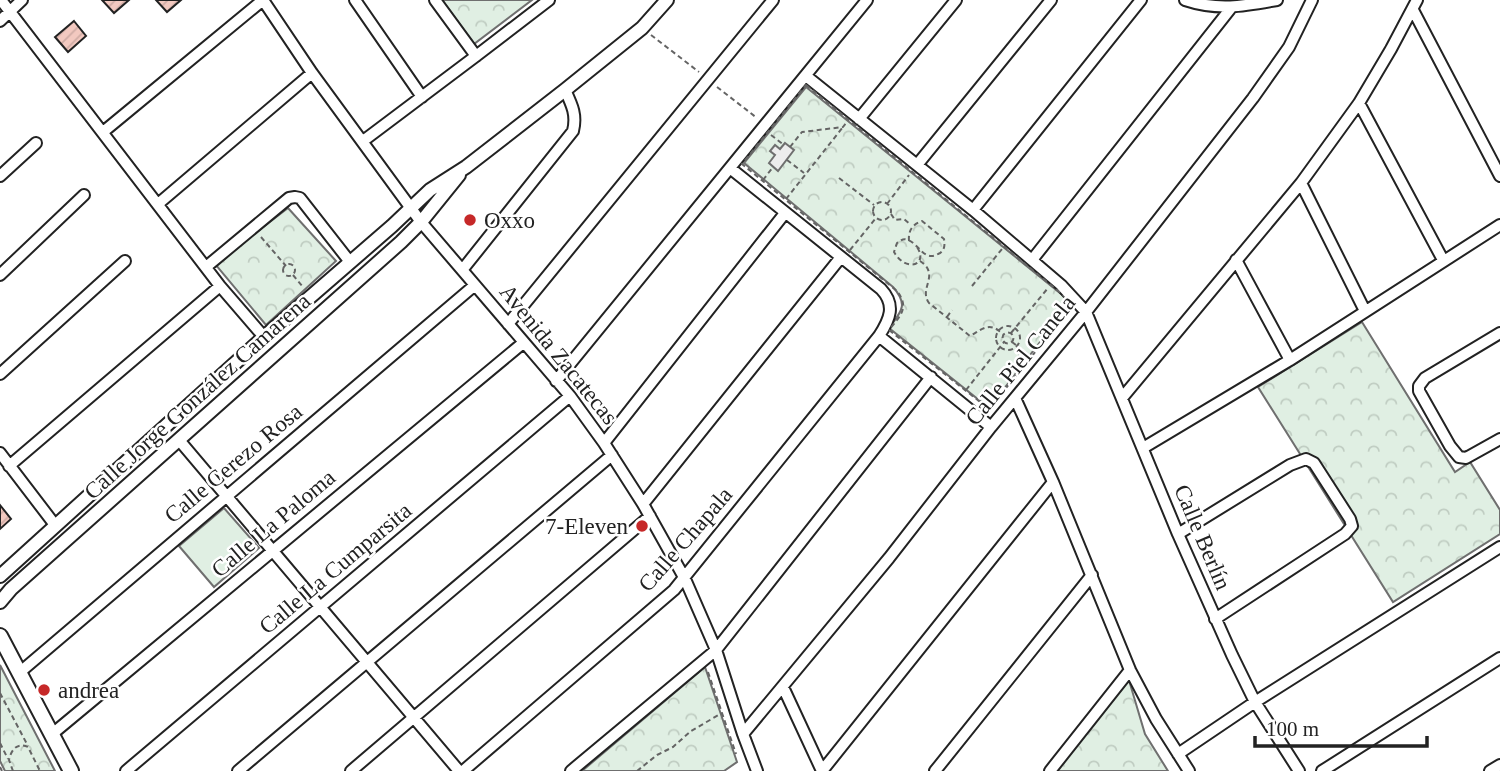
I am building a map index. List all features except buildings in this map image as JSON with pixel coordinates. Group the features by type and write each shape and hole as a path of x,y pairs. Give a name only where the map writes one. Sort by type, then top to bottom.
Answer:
{"main road":[{"path":"0,636 71,771"}],"street":[{"path":"1,0 205,267 264,337"},
{"path":"0,21 22,0"},
{"path":"103,132 263,0"},
{"name":"Avenida Zacatecas","path":"263,0 312,73 421,222 570,396 612,455 685,579 716,650 757,771"},
{"path":"355,0 422,97"},
{"path":"435,0 477,57"},
{"path":"363,141 477,57 548,0"},
{"path":"466,167 642,28 667,0"},
{"path":"509,324 773,0"},
{"path":"556,381 867,0"},
{"path":"854,119 956,0"},
{"path":"914,168 1051,0"},
{"path":"973,210 1141,0"},
{"path":"1185,0 1201,6 1231,8 1277,0"},
{"name":"Calle Piel Canela","path":"743,734 889,558 1086,312 1279,63 1312,0"},
{"path":"1122,398 1301,183 1359,103 1415,5"},
{"path":"1415,5 1500,176"},
{"path":"1031,260 1231,8"},
{"path":"158,204 312,73"},
{"path":"806,76 914,168 973,210 1073,296 1086,312"},
{"path":"463,269 573,131 574,111 565,90"},
{"path":"1359,103 1443,260"},
{"path":"0,176 36,143"},
{"name":"Calle Jorge González Camarena","path":"0,576 430,190 466,167"},
{"name":"Calle Jorge González Camarena","path":"0,602 11,589 401,242 466,167"},
{"name":"Calle Chapala","path":"461,771 666,599 685,579 888,323 891,312 886,294 845,254 785,213 730,168"},
{"path":"1301,183 1365,311"},
{"path":"0,275 84,195"},
{"path":"205,267 289,198 295,197 300,198 350,262"},
{"path":"604,443 785,213"},
{"path":"1143,448 1290,360 1500,225"},
{"path":"643,504 845,254"},
{"path":"1236,260 1290,360"},
{"path":"0,374 125,261"},
{"name":"Calle Cerezo Rosa","path":"19,673 475,285"},
{"path":"9,466 220,286"},
{"name":"Calle Berlín","path":"1086,312 1215,619 1255,702 1299,771"},
{"path":"1500,333 1425,378 1419,386 1419,391 1459,457 1466,458 1500,439"},
{"path":"879,336 992,427"},
{"name":"Calle La Paloma","path":"51,735 523,344"},
{"path":"571,771 716,650 931,377"},
{"name":"Calle La Cumparsita","path":"126,771 570,396"},
{"path":"1015,398 1053,482 1130,670 1156,719 1189,771"},
{"path":"179,440 461,771"},
{"path":"0,453 55,525"},
{"path":"238,771 612,455"},
{"path":"1178,534 1290,465 1306,459 1314,463 1350,519 1352,526 1345,534 1215,619"},
{"path":"783,687 822,771 1053,482"},
{"path":"351,771 650,516"},
{"path":"1178,754 1255,702 1500,547"},
{"path":"936,771 1092,575"},
{"path":"1322,771 1500,659"},
{"path":"1051,771 1130,670"},
{"path":"1490,771 1500,765"}],"path":[{"path":"806,85 854,119 914,168 1074,304 989,410 889,330 902,311 904,304 900,294 845,254 742,164 768,132 806,85"},
{"path":"785,199 843,127 854,119"},
{"path":"790,147 802,132 843,127"},
{"path":"768,132 784,145"},
{"path":"787,160 805,174"},
{"path":"762,180 773,167"},
{"path":"887,204 914,168"},
{"path":"839,178 874,206"},
{"path":"874,206 882,202 887,204 895,220 904,219 912,226"},
{"path":"874,206 876,218 883,220 890,214"},
{"path":"845,254 876,218"},
{"path":"909,241 912,226 920,222 925,222 944,239 942,251 934,256 926,255 909,241 903,240 894,247 895,256 909,266 914,265 920,253 916,247"},
{"path":"258,233 286,266"},
{"path":"972,286 1004,247"},
{"path":"918,260 925,264 929,274 926,300 970,336 984,327 991,327 1003,334 1004,342"},
{"path":"285,274 286,266"},
{"path":"286,266 293,266 293,275"},
{"path":"281,276 293,275"},
{"path":"293,275 304,288"},
{"path":"1011,333 1050,285"},
{"path":"946,317 952,310"},
{"path":"1005,326 1015,328 1020,337 1017,346 1008,350 1000,347 996,338 999,330 1005,326"},
{"path":"1003,334 1011,333"},
{"path":"1011,333 1012,342"},
{"path":"965,391 1004,342"},
{"path":"1004,342 1012,342 1031,357"},
{"path":"709,672 736,754"},
{"path":"0,693 40,771"},
{"path":"637,771 657,755 673,747 691,731 723,713"},
{"path":"0,743 13,771"},
{"path":"9,760 16,747 28,747"},
{"path":"0,767 2,771"}],"green space":[{"path":"442,0 532,0 474,44"},
{"path":"806,87 1071,302 989,408 889,328 902,308 901,299 893,287 744,163"},
{"path":"288,208 336,261 266,325 215,264"},
{"path":"1362,322 1455,472 1470,462 1500,510 1500,534 1393,602 1258,387"},
{"path":"224,508 259,548 214,587 179,546"},
{"path":"0,665 55,771 5,771 0,761"},
{"path":"705,667 737,762 724,771 582,771"},
{"path":"1128,677 1145,734 1168,771 1054,771"}],"shaded area":[{"path":"785,143 794,150 778,171 769,163 775,155 770,151 775,145 780,149"}],"place":[{"name":"Oxxo","path":"470,220"},
{"name":"7-Eleven","path":"642,526"},
{"name":"andrea","path":"44,690"}]}
